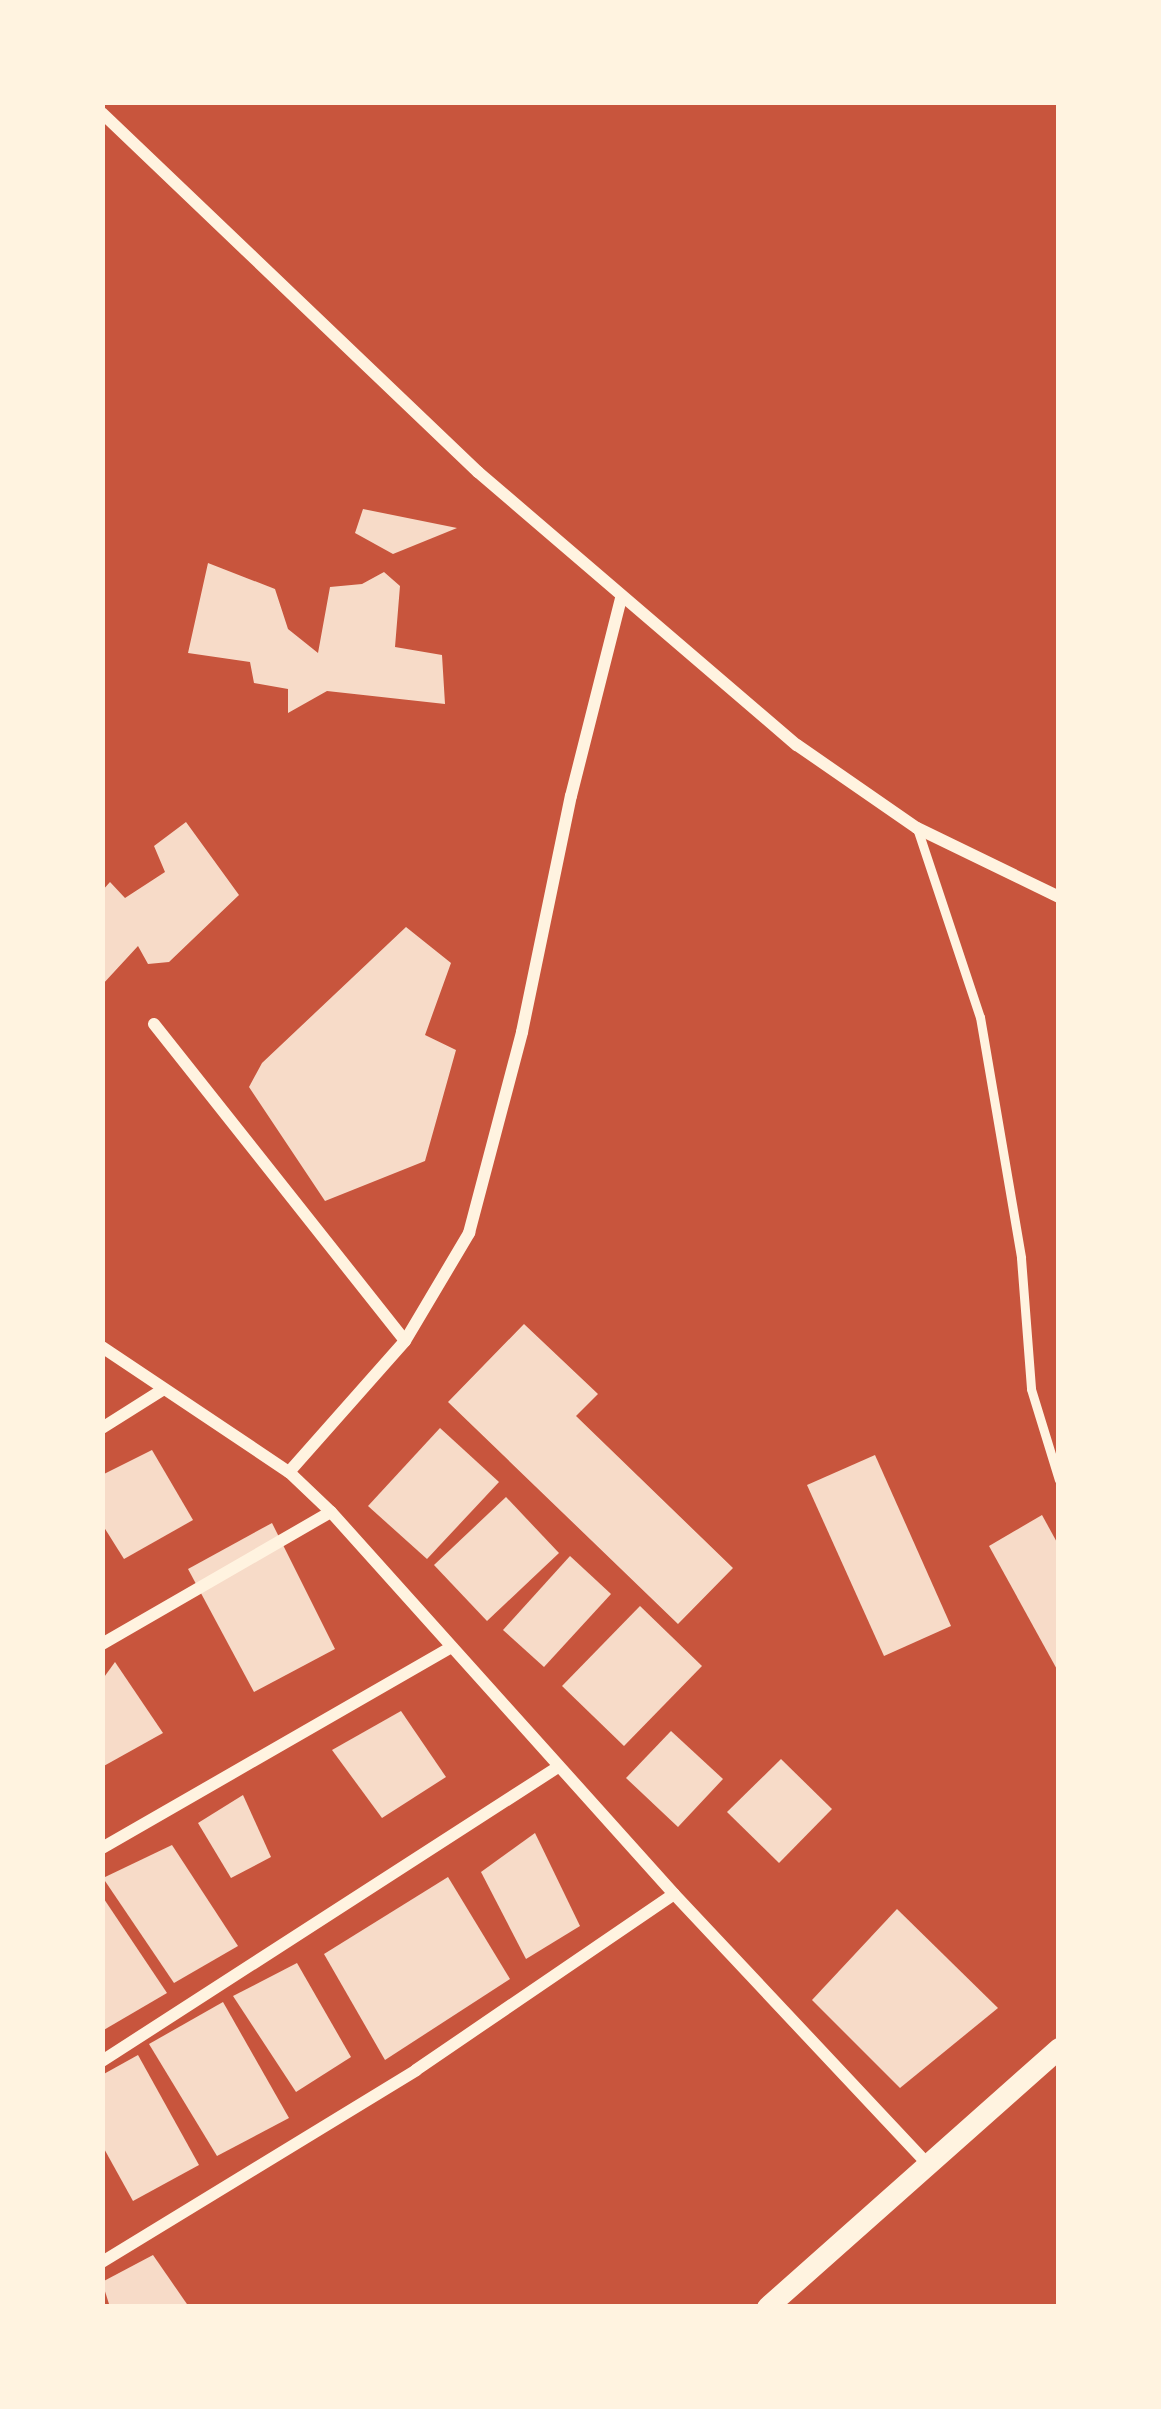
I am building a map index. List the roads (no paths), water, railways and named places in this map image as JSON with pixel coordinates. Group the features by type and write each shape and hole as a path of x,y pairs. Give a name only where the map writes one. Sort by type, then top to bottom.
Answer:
{"street":[{"path":"102,113 378,380 621,598 797,745 917,828 1059,897"},
{"path":"289,1472 405,1341 469,1233 521,1032 571,796 621,598"},
{"path":"154,1024 405,1341"},
{"path":"102,1347 289,1472 331,1512 674,1894 927,2163"},
{"path":"102,1428 162,1390"},
{"path":"102,1644 331,1512"},
{"path":"102,1848 451,1647"},
{"path":"102,2061 558,1767"},
{"path":"102,2262 416,2070 674,1894"},
{"path":"767,2307 1059,2048"}],"lane":[{"path":"917,828 980,1017 1018,1238 1031,1389 1059,1480"}]}
